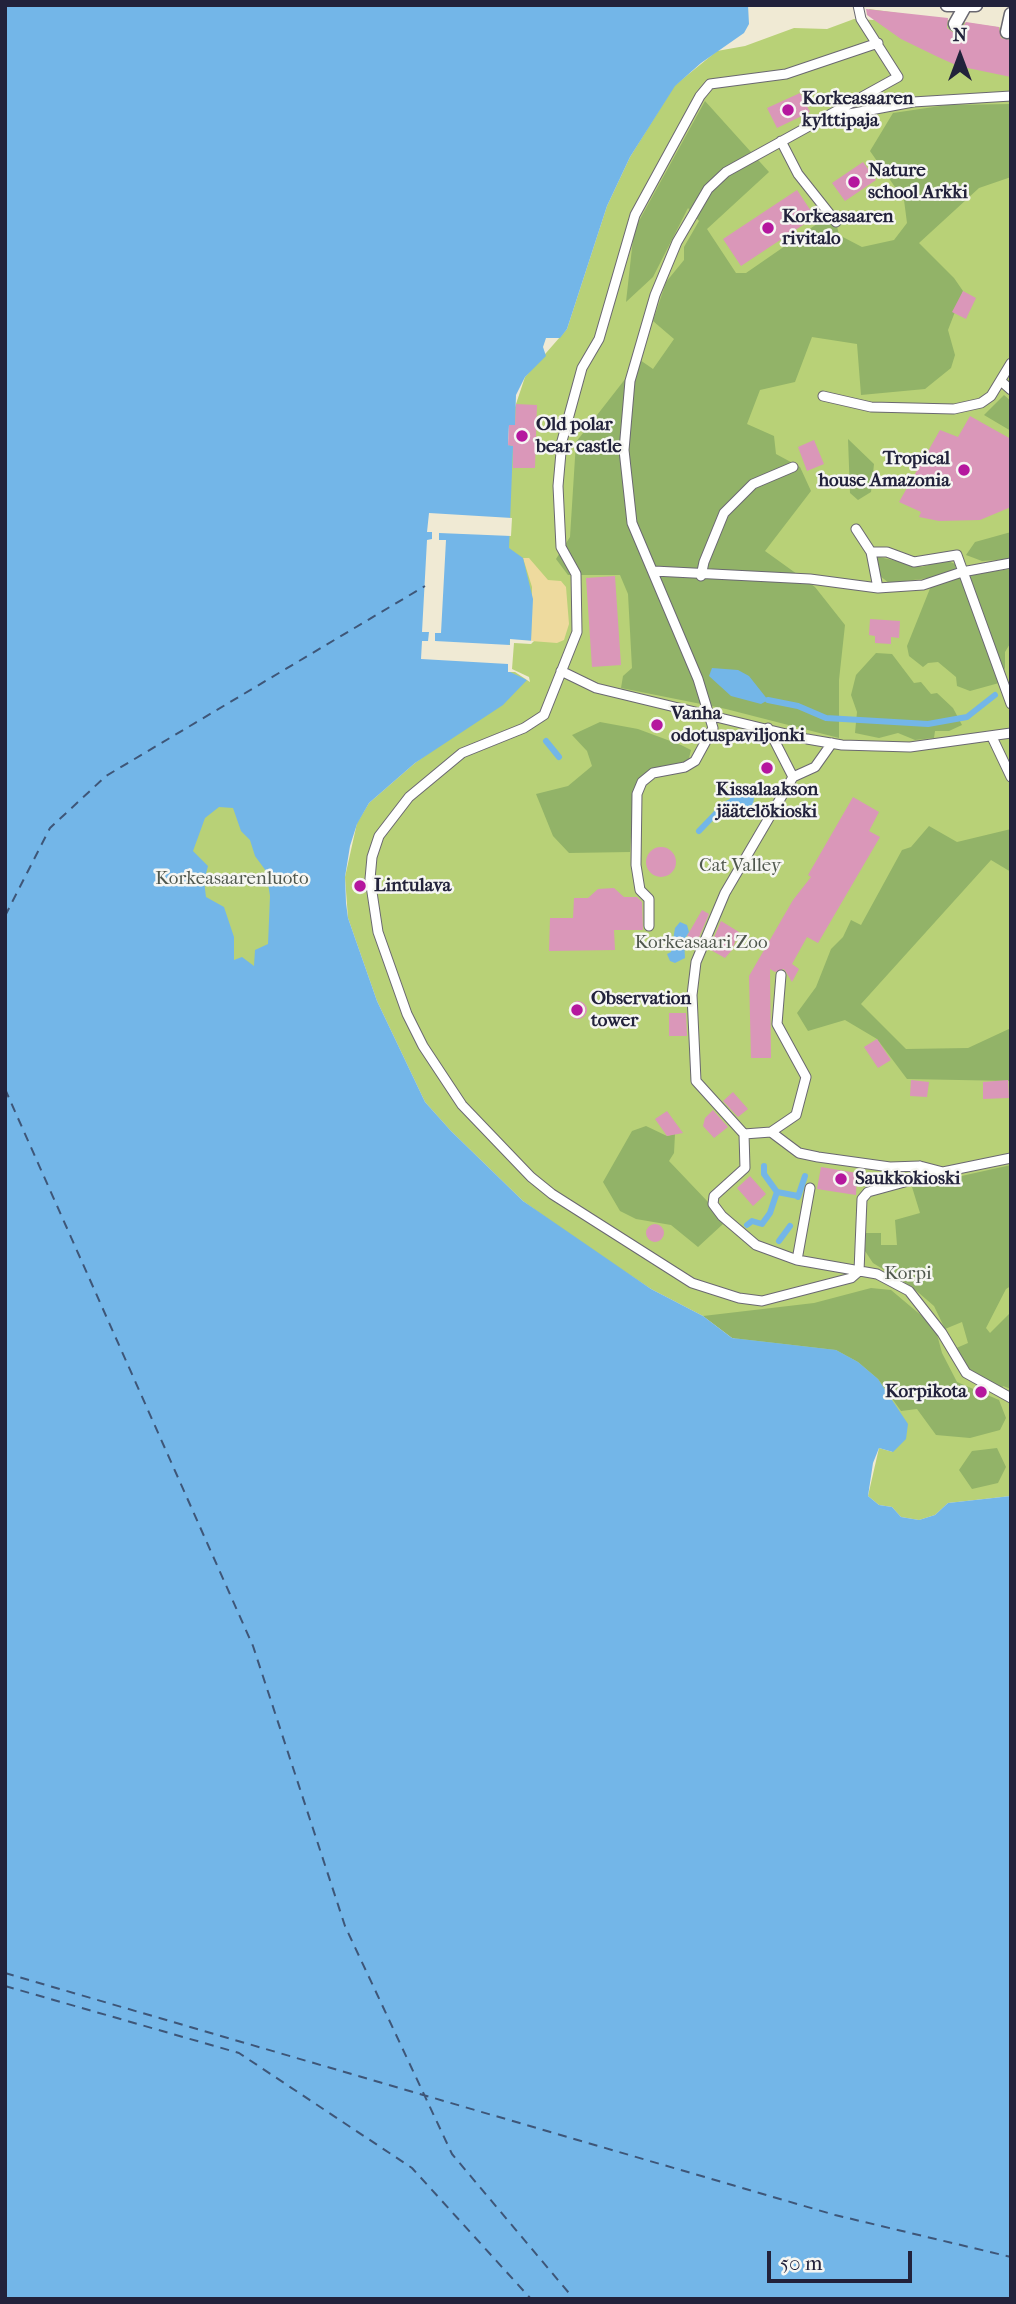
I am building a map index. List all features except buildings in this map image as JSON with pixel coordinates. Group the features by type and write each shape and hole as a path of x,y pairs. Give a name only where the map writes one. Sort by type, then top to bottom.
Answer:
{"street":[{"path":"947,5 970,6"},
{"path":"955,24 970,6"},
{"path":"1007,32 1011,14"}],"lane":[{"path":"649,926 649,900 640,890 636,865 637,794 642,782 653,773 695,761 713,727 698,679 632,523 624,450 630,381 643,329 677,242 708,189 726,172 898,77 858,8"},
{"path":"878,43 786,74 710,84 700,96 635,215 599,339 582,368 558,461 561,547 576,574 577,632 544,715 524,727 462,753 409,797 379,836 370,874 378,932 388,965 423,1046 462,1105 531,1177 692,1283 738,1298 762,1301 851,1278 859,1271 862,1199 869,1192 912,1180 920,1166"},
{"path":"824,118 913,102 1011,96"},
{"path":"781,141 798,174 836,222"},
{"path":"823,396 871,407 954,409 981,403 1002,382 1011,363"},
{"path":"1002,382 1011,390"},
{"path":"701,576 724,513 753,484 793,467"},
{"path":"856,529 871,552 878,588"},
{"path":"871,552 887,552 914,562 957,555 1011,704"},
{"path":"654,571 701,576 810,579 878,588 923,584 962,572 1011,563"},
{"path":"561,671 596,688 832,743 909,747 1011,733"},
{"path":"768,728 793,778"},
{"path":"992,737 1011,777"},
{"path":"832,743 815,767 793,778 725,893 696,962 692,986 696,1082 744,1134 745,1168 714,1196 713,1204 722,1216 756,1245 797,1261 877,1274 909,1291 942,1333 966,1373 1011,1398"},
{"path":"744,1134 771,1132 796,1115 806,1077 777,1024 781,975"},
{"path":"771,1132 799,1153 890,1167 920,1166 943,1172 1011,1158"},
{"path":"797,1261 810,1188"}],"green space":[{"name":"Korkeasaari Zoo","path":"869,9 1011,29 1011,1496 948,1503 935,1515 919,1520 901,1517 892,1507 879,1505 868,1496 879,1448 893,1452 703,1316 651,1289 523,1201 425,1102 377,1001 348,918 345,877 357,823 369,803 415,763 457,732 508,672 509,425 525,377 567,329 607,206 630,157 674,86 717,51 745,46 794,28 827,29 854,19 874,20"},
{"path":"705,101 769,172 707,229 736,273 746,273 827,217 836,222 839,235 862,247 894,240 907,223 904,200 870,151 893,113 947,105 1011,104 1011,177 979,188 919,243 954,278 963,291 948,330 955,355 951,368 925,389 861,395 857,344 812,337 795,382 760,390 747,424 774,436 776,454 800,467 811,491 765,551 815,587 845,625 839,680 839,738 726,709 621,688 623,676 632,668 628,594 620,575 568,575 556,559 570,537 576,442 640,360 653,369 674,339 653,321 666,282 684,260 684,247 699,221 688,208 653,277 626,302 634,230"},
{"path":"1004,395 1011,401 1011,431 984,415"},
{"path":"848,439 874,464 871,492 858,500 850,493"},
{"path":"1011,532 1011,559 982,561 966,555 975,542"},
{"path":"875,556 922,567 946,560 955,564 956,569 929,578 889,583 880,576"},
{"path":"1011,569 1011,642 1005,652 1005,668 999,683 970,691 957,686 956,677 938,662 928,663 923,667 909,656 907,646 931,586 974,574"},
{"path":"876,653 892,654 914,683 921,682 931,694 937,693 953,708 962,725 949,731 935,731 934,738 915,740 898,733 879,738 855,733 857,712 851,695 856,675"},
{"path":"600,722 638,729 691,750 688,762 650,769 634,790 630,852 569,853 553,836 536,794 568,786 592,766 587,751 572,735"},
{"name":"Korkeasaarenluoto","path":"173,768 313,842 238,1026 150,805"},
{"path":"929,826 957,842 1011,829 1011,872 991,860 861,1004 906,1049 968,1048 1011,1028 1011,1081 907,1079 877,1039 845,1020 808,1031 797,1013 816,987 831,949 843,937 851,920 861,925 902,850 911,847"},
{"path":"646,1126 667,1136 675,1134 674,1153 669,1161 708,1202 723,1224 698,1247 671,1225 636,1219 620,1211 603,1182 632,1131"},
{"name":"Korpi","path":"1011,1165 1011,1286 1006,1289 986,1328 990,1333 1011,1312 1011,1389 1003,1386 1001,1389 963,1365 954,1349 968,1343 962,1322 945,1329 934,1306 912,1287 873,1263 865,1251 866,1233 881,1233 881,1245 897,1245 895,1220 920,1213 912,1187"},
{"path":"871,1288 891,1290 935,1327 942,1353 957,1382 999,1400 1006,1418 1000,1430 970,1438 936,1435 917,1409 901,1411 878,1379 858,1362 836,1350 732,1338 703,1316 814,1303"},
{"path":"997,1448 1006,1467 998,1483 972,1489 959,1470 972,1451"}],"sand":[{"path":"523,558 529,558 548,580 561,581 566,587 569,624 564,640 557,643 531,641 532,587"}],"water":[{"path":"5,5 748,5 749,24 744,33 701,63 675,86 630,157 607,206 567,329 560,338 546,338 543,347 546,356 525,377 516,395 515,425 509,425 508,445 513,446 509,548 523,558 533,599 531,641 510,640 508,671 527,680 503,705 415,763 369,803 357,824 350,846 345,877 346,903 348,918 377,1001 425,1102 523,1201 651,1289 703,1316 732,1338 836,1350 858,1362 878,1379 908,1424 906,1439 893,1452 879,1448 873,1463 868,1496 879,1505 892,1507 901,1517 919,1520 935,1515 948,1503 1011,1496 1011,2299 5,2299","holes":["219,807 233,808 241,831 250,840 255,856 266,871 270,896 268,944 255,950 254,966 242,957 234,960 234,937 224,907 206,897 204,881 208,866 193,851 205,818"]},
{"path":"712,668 738,670 749,676 768,700 761,704 731,696 709,676"},
{"path":"742,786 751,789 754,798 751,807 742,810 733,807 730,798 733,789"},
{"path":"680,922 687,925 689,932 684,940 685,958 675,963 670,961 667,954 671,952 675,928"}],"pier":[{"path":"429,513 512,518 511,536 439,533 439,540 446,540 441,633 435,633 435,641 510,645 510,639 534,641 531,644 514,643 512,669 529,677 530,682 515,672 508,672 508,664 421,659 422,641 428,641 429,632 422,632 427,540 432,539 432,532 427,532"}],"waterway":[{"path":"768,700 798,706 826,718 928,724 967,717 995,695"},
{"path":"546,741 559,757"},
{"path":"699,831 723,806 732,801"},
{"path":"764,1166 764,1174 777,1192 798,1196"},
{"path":"798,1197 805,1176"},
{"path":"747,1225 752,1221 762,1224 770,1213 777,1192"},
{"path":"779,1241 790,1226"}],"ferry route":[{"path":"5,916 50,828 106,776 425,586"},
{"path":"5,1089 253,1646 345,1926 452,2154 574,2299"},
{"path":"5,1973 835,2215 1011,2257"},
{"path":"5,1986 239,2053 412,2168 531,2299"}],"place":[{"name":"Korkeasaaren kylttipaja","path":"788,110"},
{"name":"Nature school Arkki","path":"854,182"},
{"name":"Korkeasaaren rivitalo","path":"768,228"},
{"name":"Old polar bear castle","path":"522,436"},
{"name":"Tropical house Amazonia","path":"964,470"},
{"name":"Vanha odotuspaviljonki","path":"657,725"},
{"name":"Kissalaakson jäätelökioski","path":"767,768"},
{"name":"Lintulava","path":"360,886"},
{"name":"Observation tower","path":"577,1010"},
{"name":"Saukkokioski","path":"841,1179"},
{"name":"Korpikota","path":"981,1392"}],"park label":[{"name":"Cat Valley","path":"740,866"}]}
